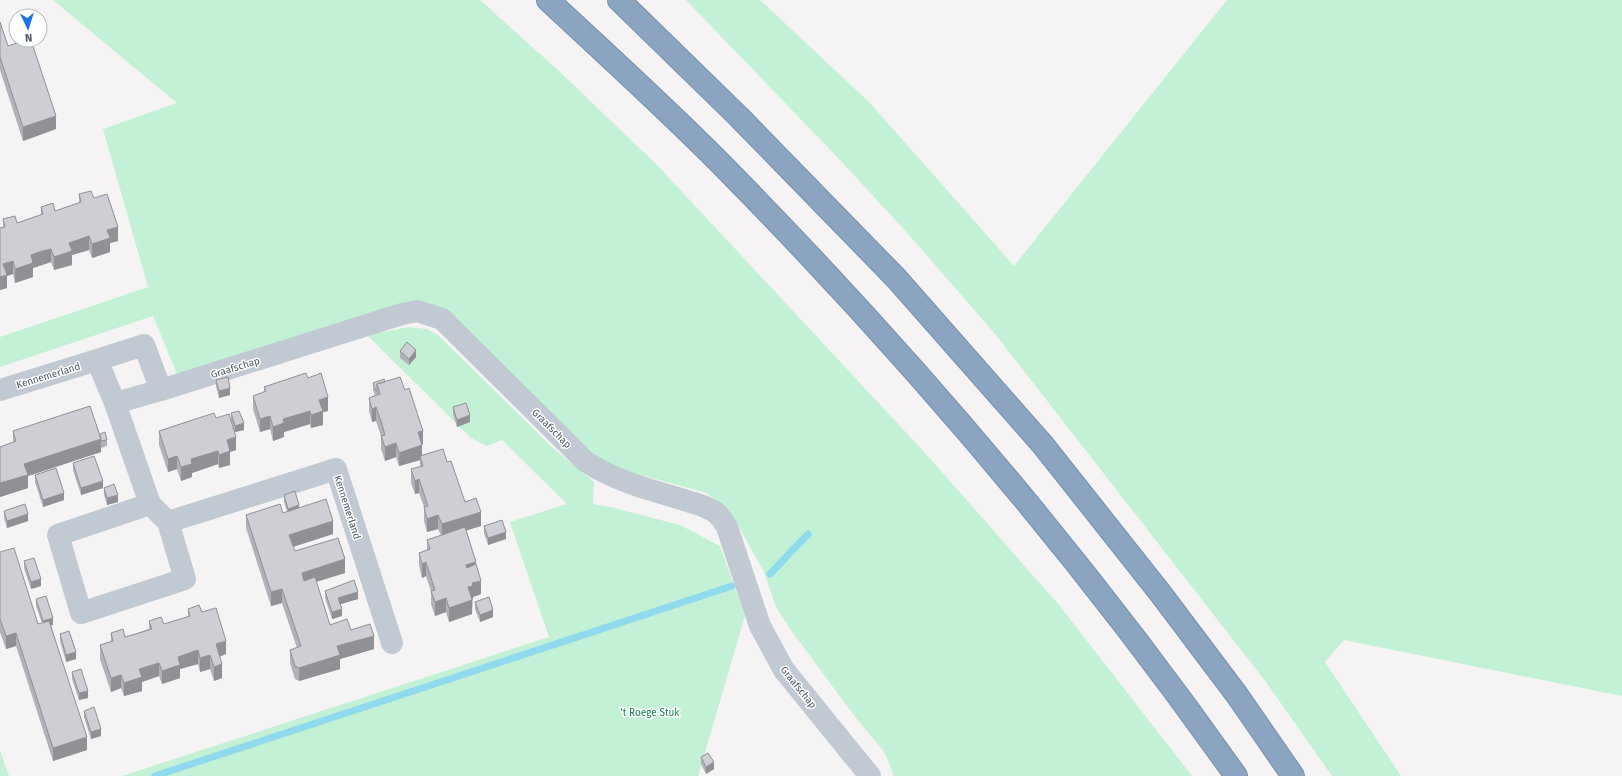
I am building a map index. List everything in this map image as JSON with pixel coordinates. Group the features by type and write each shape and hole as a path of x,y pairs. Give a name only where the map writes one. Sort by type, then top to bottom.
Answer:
{"highway":[{"path":"548,0 725,169 887,338 1027,500 1122,621 1236,776"},
{"path":"620,0 739,116 896,278 1042,445 1161,594 1237,695 1293,776"}],"street":[{"name":"Graafschap","path":"115,403 161,390 402,314 417,311 442,319 585,461 617,478 710,508 721,516 727,527 760,626 784,670 870,776"},
{"name":"Kennemerland","path":"0,390 144,345 161,390"},
{"path":"97,360 115,403 150,504 168,522 185,579 82,613 58,535 150,504"},
{"name":"Kennemerland","path":"168,522 336,469 392,643"}],"green space":[{"path":"53,0 480,0 560,72 657,165 927,455 1059,605 1192,776 894,776 885,753 856,718 793,633 776,607 764,572 734,518 718,501 704,492 626,471 599,459 450,317 428,305 178,376 153,316 0,367 0,337 148,287 103,129 177,103"},
{"path":"686,0 760,0 870,103 1014,266 1227,0 1622,0 1622,696 1344,640 1325,662 1401,776 1332,776 1266,682 996,335 910,236 840,160"},
{"name":"'t Roege Stuk","path":"409,327 427,329 439,336 553,448 594,482 593,504 680,525 720,546 745,616 698,776 122,776 549,637 510,522 567,504 502,440 487,446 471,438 367,335"},
{"path":"0,751 9,776 0,776"}],"building":[{"path":"0,22 8,48 34,48 56,116 23,127 0,57"},
{"path":"91,191 94,198 107,194 118,227 107,230 110,238 92,244 89,236 69,243 72,251 54,257 51,249 42,251 31,255 33,263 15,269 13,261 3,264 7,275 0,277 0,228 5,227 3,219 15,216 17,223 43,214 41,207 53,203 55,211 81,202 79,194"},
{"path":"407,342 416,350 409,359 400,351"},
{"path":"306,373 308,378 321,373 328,397 319,400 323,411 311,415 310,411 283,419 284,423 273,427 270,416 260,419 253,396 266,391 264,387"},
{"path":"228,377 230,388 219,391 216,380"},
{"path":"400,377 405,390 409,388 423,431 418,432 422,445 399,453 396,443 385,447 381,436 385,435 381,421 376,407 372,409 369,398 380,394 377,384"},
{"path":"384,379 385,382 377,384 376,391 373,383"},
{"path":"466,403 470,415 457,420 453,407"},
{"path":"90,406 101,439 24,464 28,475 0,483 0,447 16,441 13,431"},
{"path":"239,411 244,423 235,426 231,413"},
{"path":"214,413 216,418 229,414 236,437 227,440 230,451 219,455 218,451 191,459 192,464 181,467 177,456 168,459 159,431"},
{"path":"105,432 107,440 101,441 100,434"},
{"path":"443,449 447,462 451,461 465,502 476,498 481,512 442,524 438,515 427,519 424,507 428,506 419,479 415,481 411,469 423,466 420,456"},
{"path":"94,456 103,481 81,488 73,463"},
{"path":"56,468 64,493 43,500 35,475"},
{"path":"114,484 118,495 107,498 104,488"},
{"path":"295,491 299,505 288,509 284,495"},
{"path":"326,499 333,521 289,535 295,551 338,538 345,559 302,573 304,581 315,577 330,625 347,619 351,630 370,624 374,636 337,646 340,655 299,668 295,666 290,650 301,646 282,589 271,592 246,515 280,504 283,513"},
{"path":"25,504 28,514 7,521 4,511"},
{"path":"502,520 506,532 488,538 484,526"},
{"path":"465,527 476,562 466,565 467,568 476,564 481,581 472,583 473,586 468,587 472,600 449,608 446,598 435,602 431,591 435,590 426,562 422,564 419,553 430,549 427,540"},
{"path":"14,548 38,624 49,621 87,737 53,748 16,633 6,636 0,619 0,552"},
{"path":"34,558 41,579 31,582 24,561"},
{"path":"354,580 358,592 338,598 342,609 332,612 325,591"},
{"path":"46,596 53,618 43,621 36,599"},
{"path":"489,597 493,610 480,615 475,602"},
{"path":"199,605 202,612 216,608 226,641 216,644 222,664 214,667 210,655 200,658 198,650 178,657 180,665 162,671 159,663 139,669 142,677 124,683 121,675 111,678 100,645 113,641 111,633 123,629 125,637 152,629 149,621 161,617 164,624 190,616 188,609"},
{"path":"69,631 76,652 66,655 60,634"},
{"path":"81,669 88,691 79,693 72,672"},
{"path":"94,707 101,729 91,732 84,711"},
{"path":"708,753 714,762 706,767 701,757"}],"waterway":[{"path":"770,574 808,534"},
{"path":"155,776 732,586"}]}
